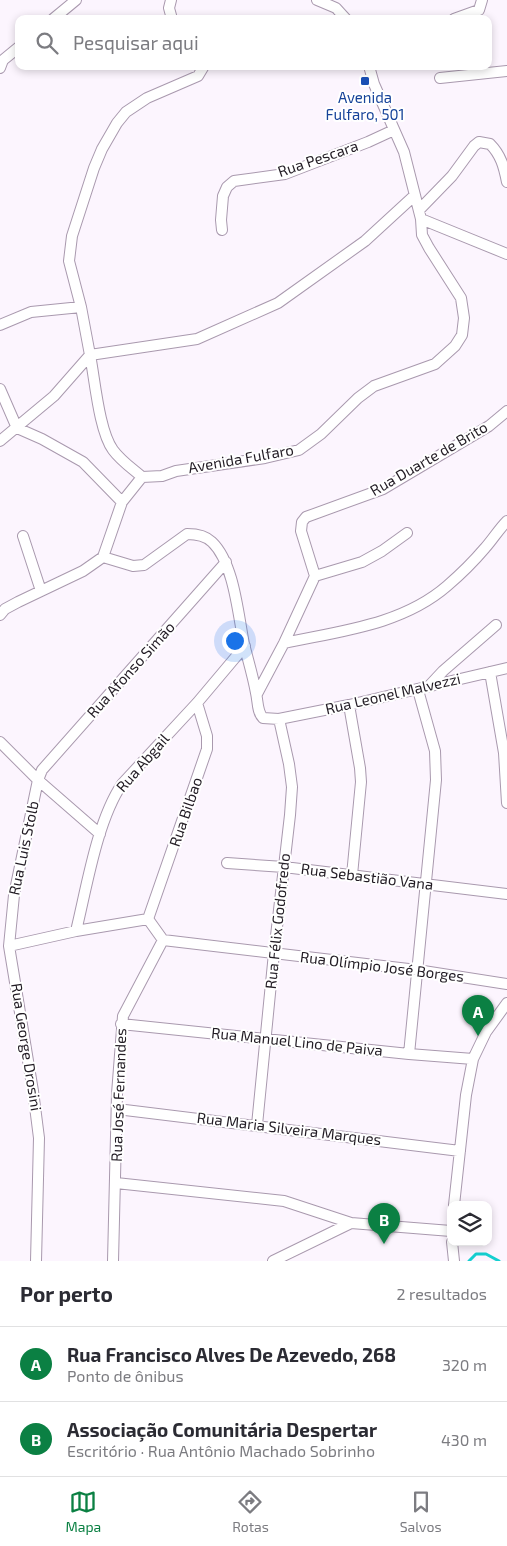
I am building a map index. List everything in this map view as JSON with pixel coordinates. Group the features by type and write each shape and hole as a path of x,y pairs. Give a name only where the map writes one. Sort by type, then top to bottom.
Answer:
{"street":[{"path":"58,15 76,0"},
{"path":"170,0 171,15"},
{"path":"317,0 336,8 342,15"},
{"path":"465,15 478,10 482,0"},
{"path":"0,49 2,64"},
{"path":"2,64 15,51"},
{"path":"0,615 5,609 83,571 103,557 122,502 142,477 113,450 108,439 102,419 81,307 69,261 70,250 94,168 102,149 117,123 126,112 147,98 198,76 202,70"},
{"name":"Avenida Fulfaro","path":"142,477 162,476 176,471 265,458 299,450 321,434 358,398 374,386 435,364 444,358 462,335 464,318 461,298 422,234 420,215 404,152 374,84 370,70"},
{"path":"440,78 507,71"},
{"name":"Rua Pescara","path":"222,230 223,196 234,181 285,174 394,130"},
{"path":"507,182 499,155 490,144 479,142 420,215 507,254"},
{"path":"0,441 54,396 90,355 197,339 278,303 365,241 414,196"},
{"path":"0,325 31,312 81,307"},
{"path":"0,389 17,428 48,442 84,462 122,502"},
{"name":"Rua Duarte de Brito","path":"315,576 301,531 302,522 306,517 383,489 489,426 507,411"},
{"path":"284,643 387,620 414,609 430,600 448,585 485,548 507,521"},
{"path":"257,694 284,643 315,576 362,562 382,551 407,533"},
{"path":"103,557 133,566 144,565 151,562 187,534 195,534 212,541 226,562 257,694 260,716 263,718 279,718"},
{"path":"23,536 41,591"},
{"name":"Rua Afonso Simão","path":"38,780 42,770 226,562"},
{"path":"409,1054 436,768 435,750 423,688 496,625"},
{"name":"Rua Abgail","path":"76,931 100,834 110,806 122,784 197,703 245,646"},
{"name":"Rua Leonel Malvezzi","path":"279,718 349,705 507,668"},
{"path":"490,672 504,752 507,803"},
{"name":"Rua Bilbao","path":"148,919 207,749 207,736 197,703"},
{"path":"349,705 361,782 352,875"},
{"name":"Rua Félix Godofredo","path":"257,1125 292,787 279,718"},
{"path":"0,742 38,780 100,834"},
{"name":"Rua Luis Stolb","path":"9,946 14,895 38,780"},
{"name":"Rua Sebastião Vana","path":"227,863 284,867 507,894"},
{"path":"9,946 76,931 148,919 163,940"},
{"name":"Rua Olímpio José Borges","path":"163,940 417,970 507,984"},
{"name":"Rua José Fernandes","path":"113,1261 117,1109 122,1016 163,940"},
{"name":"Rua George Drosini","path":"9,946 32,1081 39,1138 36,1261"},
{"path":"454,1201 466,1095 473,1059 479,1044 507,1003"},
{"name":"Rua Manuel Lino de Paiva","path":"121,1024 265,1040 473,1059"},
{"name":"Rua Maria Silveira Marques","path":"117,1109 460,1150"},
{"path":"116,1183 284,1201 351,1223 447,1231"},
{"path":"273,1261 351,1223"},
{"path":"452,1246 454,1260"}],"waterway":[{"path":"469,1261 476,1254 486,1254 499,1261"}],"place":[{"name":"Avenida Fulfaro, 501","path":"365,81"},
{"name":"Rua Francisco Alves De Azevedo, 268","path":"478,1036"},
{"name":"Associação Comunitária Despertar","path":"384,1244"}]}
